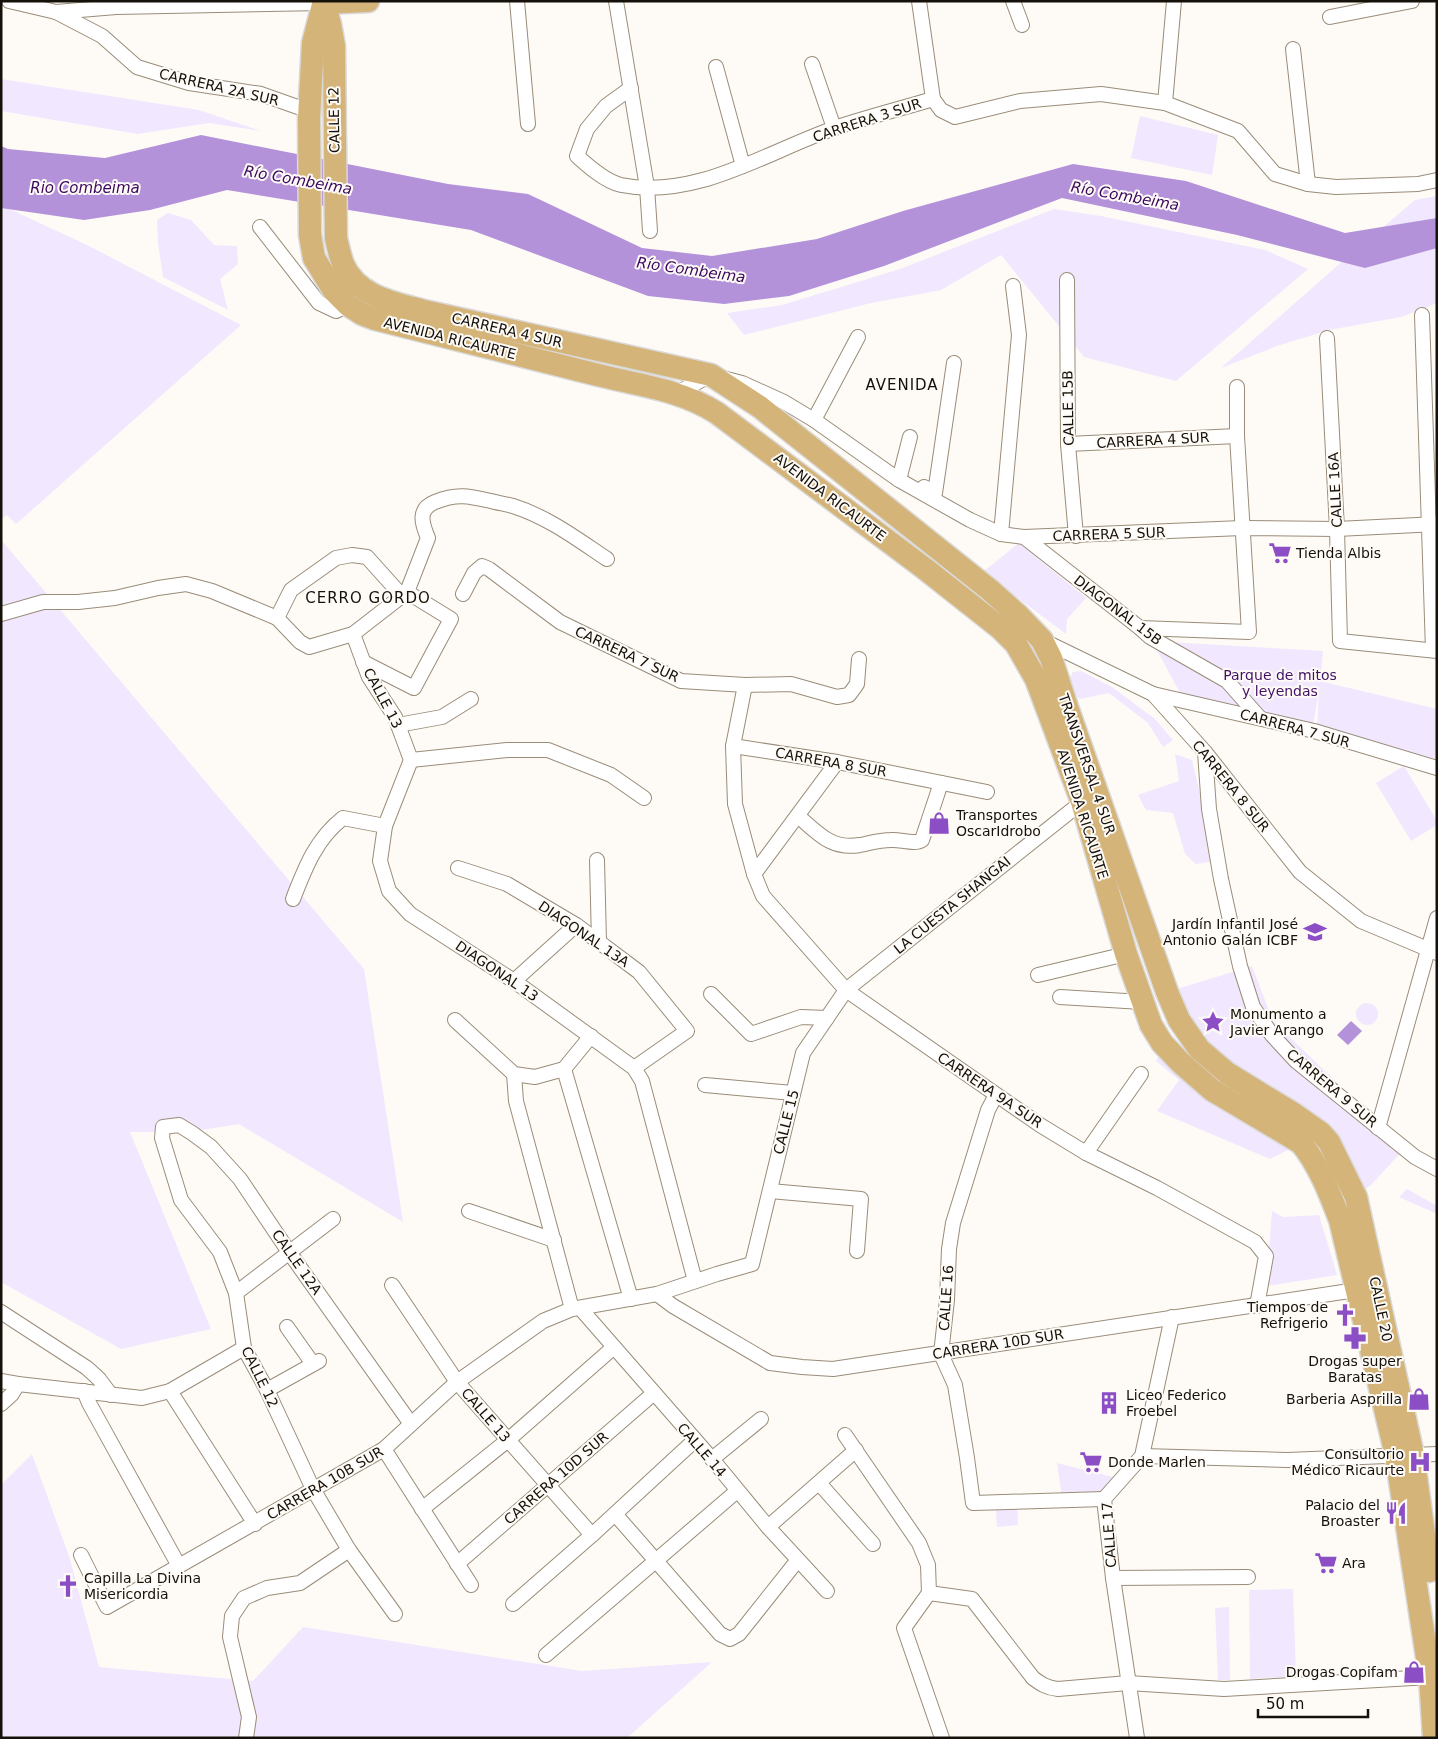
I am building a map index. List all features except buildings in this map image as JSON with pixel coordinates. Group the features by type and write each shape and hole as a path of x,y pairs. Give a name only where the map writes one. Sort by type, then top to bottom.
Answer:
{"main road":[{"path":"324,2 368,1"},
{"name":"CALLE 12","path":"310,235 309,115 313,42 324,2"},
{"name":"CALLE 12","path":"324,2 334,46 336,238"},
{"name":"AVENIDA RICAURTE","path":"310,235 314,258 334,291 348,305 362,314 375,319 632,384 676,393 700,402 924,568 1000,628 1016,644 1036,679 1082,802 1126,954 1151,1026 1162,1043 1180,1062 1212,1090 1301,1143 1310,1154 1332,1199 1356,1290 1405,1455 1430,1677 1434,1738"},
{"name":"CARRERA 4 SUR","path":"336,238 344,265 352,279 366,291 380,299 424,311 711,375 760,406 784,426"},
{"name":"TRANSVERSAL 4 SUR","path":"784,426 990,590 1042,640 1051,658 1166,992 1179,1020 1199,1049 1228,1073 1294,1114 1321,1133 1329,1142"},
{"name":"CALLE 20","path":"1329,1142 1356,1196 1437,1630"}],"street":[{"path":"8,1 56,12 115,4 324,2"},
{"path":"517,1 528,124"},
{"path":"616,1 647,187 650,231"},
{"path":"920,1 933,99"},
{"path":"1013,1 1022,25"},
{"path":"1165,103 1174,1"},
{"path":"1330,17 1351,7 1412,1"},
{"name":"CARRERA 2A SUR","path":"56,12 102,36 137,67 189,83 261,94 309,115"},
{"path":"1292,48 1308,184"},
{"path":"812,64 834,128"},
{"path":"716,67 743,166"},
{"name":"CARRERA 3 SUR","path":"631,88 606,106 587,129 577,156 596,172 619,185 662,188 700,181 743,166 834,128 933,99 941,110 955,117 1020,101 1101,94 1165,103 1238,131 1275,174 1308,184 1336,187 1418,184 1437,180"},
{"path":"260,226 319,302 336,311 348,305"},
{"name":"CALLE 15B","path":"1067,280 1068,444 1076,536"},
{"path":"1001,534 1019,336 1013,286"},
{"path":"1422,315 1433,524 1435,650"},
{"path":"814,420 858,336"},
{"name":"CALLE 16A","path":"1328,338 1340,641 1435,650"},
{"name":"CARRERA 5 SUR","path":"900,477 935,493 954,363"},
{"path":"676,393 711,375"},
{"name":"CARRERA 4 SUR","path":"711,375 742,383 784,402 814,420"},
{"path":"1140,628 1249,632 1237,436 1237,386"},
{"name":"CARRERA 5 SUR","path":"814,420 900,477 970,520 1001,534 1024,537 1076,536 1242,528 1337,528 1433,524"},
{"name":"CARRERA 4 SUR","path":"1068,444 1237,436"},
{"path":"900,477 910,437"},
{"path":"1,614 43,602 78,602 115,598 186,584 212,591 277,618 300,642 309,647 353,634 405,594 428,538 422,523 424,512 429,504 446,497 463,495 514,506 557,525 607,559"},
{"name":"DIAGONAL 15B","path":"1024,537 1150,637 1227,681 1259,718"},
{"path":"277,618 291,590 336,558 352,555 367,557 405,594 451,619 414,688 363,662"},
{"name":"CARRERA 7 SUR","path":"463,594 474,573 482,566 489,569 560,622 681,681 745,685 791,684 837,697 849,694 856,684 859,659"},
{"name":"CALLE 13","path":"353,634 369,677 395,717 411,760"},
{"path":"1016,644 1042,640"},
{"name":"CARRERA 8 SUR","path":"1042,640 1153,694 1205,752 1300,872 1314,885 1361,921 1432,951"},
{"path":"745,685 733,746 735,804 754,874"},
{"name":"CARRERA 7 SUR","path":"1153,694 1314,731 1437,768"},
{"path":"398,725 442,717 471,698"},
{"name":"CARRERA 8 SUR","path":"733,746 838,762 987,792"},
{"path":"293,899 307,862 331,828 343,818 385,826 411,760 507,750 548,750 612,775 644,798"},
{"name":"CARRERA 9 SUR","path":"1205,752 1209,810 1221,879 1240,966 1253,1007 1272,1035 1296,1061 1414,1157 1437,1169"},
{"path":"754,874 838,762"},
{"path":"798,816 832,844 858,846 882,840 918,842 922,840 941,783"},
{"name":"LA CUESTA SHANGAI","path":"846,990 1082,802"},
{"name":"DIAGONAL 13","path":"385,826 380,860 389,891 410,914 514,981 634,1068"},
{"path":"598,860 599,942"},
{"name":"DIAGONAL 13A","path":"458,868 508,884 576,926 639,972 687,1031 634,1068"},
{"name":"CARRERA 9A SUR","path":"754,874 763,896 846,990 1040,1125 1086,1153 1157,1188 1255,1242 1266,1256 1257,1306"},
{"path":"1378,1128 1432,951 1437,918"},
{"path":"514,981 576,926"},
{"path":"1038,975 1126,954"},
{"name":"CALLE 15","path":"752,1264 803,1053 846,990"},
{"path":"711,994 751,1034 801,1017 827,1018"},
{"path":"1060,997 1142,1002"},
{"path":"455,1020 514,1074 535,1077 564,1069 591,1036"},
{"path":"634,1068 642,1080 695,1281"},
{"path":"564,1069 631,1299"},
{"path":"514,1074 516,1100 554,1240 576,1308"},
{"path":"1086,1153 1141,1074"},
{"path":"705,1085 793,1094"},
{"name":"CALLE 16","path":"941,1354 947,1300 949,1250 953,1223 988,1110 996,1095"},
{"name":"CALLE 12A","path":"163,1127 179,1125 210,1147 240,1179 289,1252 411,1424"},
{"name":"CALLE 12","path":"163,1127 162,1138 181,1200 220,1252 236,1293 244,1348 267,1390 313,1489 349,1550 395,1614"},
{"path":"770,1190 861,1200 857,1252"},
{"path":"470,1211 554,1240"},
{"path":"236,1293 333,1219"},
{"name":"CARRERA 10B SUR","path":"81,1555 107,1606 255,1524 384,1449 457,1382 543,1321 576,1308 657,1294 752,1264"},
{"name":"CALLE 13","path":"392,1285 457,1382 592,1534"},
{"name":"CARRERA 10D SUR","path":"657,1294 673,1306 770,1363 833,1369 1356,1290"},
{"name":"CALLE 14","path":"576,1308 614,1347 768,1527 827,1591"},
{"path":"1,1312 87,1368 99,1379 111,1395"},
{"name":"CALLE 17","path":"1137,1738 1113,1578 1104,1499 1142,1456 1172,1317"},
{"path":"267,1390 316,1363 287,1327"},
{"path":"422,1509 508,1440 614,1347"},
{"path":"1,1381 142,1398 170,1391 244,1348"},
{"path":"941,1354 955,1385 973,1503 1104,1499"},
{"path":"1,1404 12,1394 18,1384"},
{"path":"84,1391 89,1404 178,1566"},
{"path":"170,1391 255,1524"},
{"name":"CARRERA 10D SUR","path":"457,1564 654,1393"},
{"path":"712,1460 761,1419"},
{"path":"845,1435 918,1543 928,1565 929,1593 904,1628 942,1738"},
{"path":"512,1604 615,1514 694,1440"},
{"path":"384,1449 471,1585"},
{"path":"768,1527 856,1450"},
{"path":"1142,1456 1287,1460 1437,1454"},
{"path":"819,1482 873,1544"},
{"path":"546,1655 737,1491"},
{"path":"615,1514 720,1634 730,1639 739,1634 797,1560"},
{"path":"246,1738 249,1717 230,1637 232,1616 244,1598 267,1588 300,1583 349,1550"},
{"path":"1113,1578 1248,1577"},
{"path":"929,1593 972,1599 1033,1678 1050,1688 1058,1689 1128,1683 1224,1689 1430,1677"}],"green space":[{"path":"1,79 199,110 261,131 209,123 138,134 1,111"},
{"path":"1140,116 1218,135 1212,175 1131,158"},
{"path":"1437,196 1437,303 1401,317 1329,330 1277,346 1221,368 1415,200"},
{"path":"1,205 89,246 241,325 16,524 7,515 1,519"},
{"path":"1054,209 1101,216 1265,250 1308,269 1176,381 1084,357 1001,255 941,290 871,303 744,335 727,313 782,305 900,269"},
{"path":"168,213 191,220 214,245 237,246 238,264 220,279 228,310 163,277 157,220"},
{"path":"3,542 364,969 403,1222 239,1124 190,1132 130,1132 211,1329 121,1349 1,1282 1,543"},
{"path":"1019,543 1086,598 1067,619 1066,634 983,572"},
{"name":"Parque de mitos y leyendas","path":"1152,641 1323,651 1320,681 1437,709 1437,761 1317,729 1319,690 1313,726 1181,695"},
{"path":"1081,671 1112,687 1155,719 1173,740 1163,747 1148,723 1109,693 1080,699 1074,694 1069,679 1073,672"},
{"path":"1175,754 1192,760 1216,861 1196,864 1185,854 1173,813 1146,810 1138,795 1179,781"},
{"path":"1404,766 1437,821 1437,825 1411,841 1376,783"},
{"path":"1252,966 1273,1021 1405,1148 1371,1185 1359,1194 1329,1143 1199,1049 1167,992"},
{"path":"1367,1003 1375,1006 1378,1014 1375,1022 1367,1025 1359,1022 1356,1014 1359,1006"},
{"path":"1162,1048 1309,1154 1332,1199 1290,1149 1270,1159 1157,1111 1179,1080 1156,1061"},
{"path":"1407,1189 1437,1206 1437,1214 1399,1197"},
{"path":"1272,1211 1283,1217 1319,1215 1337,1275 1266,1286"},
{"path":"32,1454 69,1556 99,1667 253,1681 303,1627 582,1671 712,1662 627,1738 1,1738 1,1485"},
{"path":"1057,1463 1117,1478 1101,1495 1062,1497"},
{"path":"1017,1498 1018,1525 997,1527 995,1499"},
{"path":"1293,1589 1296,1676 1250,1679 1249,1590"},
{"path":"1229,1607 1230,1680 1218,1680 1215,1608"}],"water":[{"name":"Rio Combeima","path":"201,135 448,184 528,194 642,248 712,256 817,239 903,211 1073,164 1186,181 1345,233 1437,218 1437,248 1365,268 1237,235 1062,198 884,266 789,296 724,304 648,296 471,230 227,190 150,210 84,220 1,208 1,146 8,149 105,158"},
{"path":"1351,1021 1362,1031 1348,1045 1337,1035"}],"place":[{"name":"Tienda Albis","path":"1280,553"},
{"name":"Transportes OscarIdrobo","path":"939,823"},
{"name":"Jardín Infantil José Antonio Galán ICBF","path":"1315,932"},
{"name":"Monumento a Javier Arango","path":"1213,1022"},
{"name":"Tiempos de Refrigerio","path":"1345,1315"},
{"name":"Drogas super Baratas","path":"1355,1338"},
{"name":"Barberia Asprilla","path":"1419,1399"},
{"name":"Liceo Federico Froebel","path":"1109,1403"},
{"name":"Donde Marlen","path":"1091,1462"},
{"name":"Consultorio Médico Ricaurte","path":"1420,1462"},
{"name":"Palacio del Broaster","path":"1396,1513"},
{"name":"Ara","path":"1326,1563"},
{"name":"Capilla La Divina Misericordia","path":"68,1586"},
{"name":"Drogas Copifam","path":"1414,1672"}],"district":[{"name":"AVENIDA","path":"902,385"},
{"name":"CERRO GORDO","path":"368,598"}],"water label":[{"name":"Río Combeima","path":"298,180"},
{"name":"Río Combeima","path":"1125,196"},
{"name":"Río Combeima","path":"691,270"}]}
